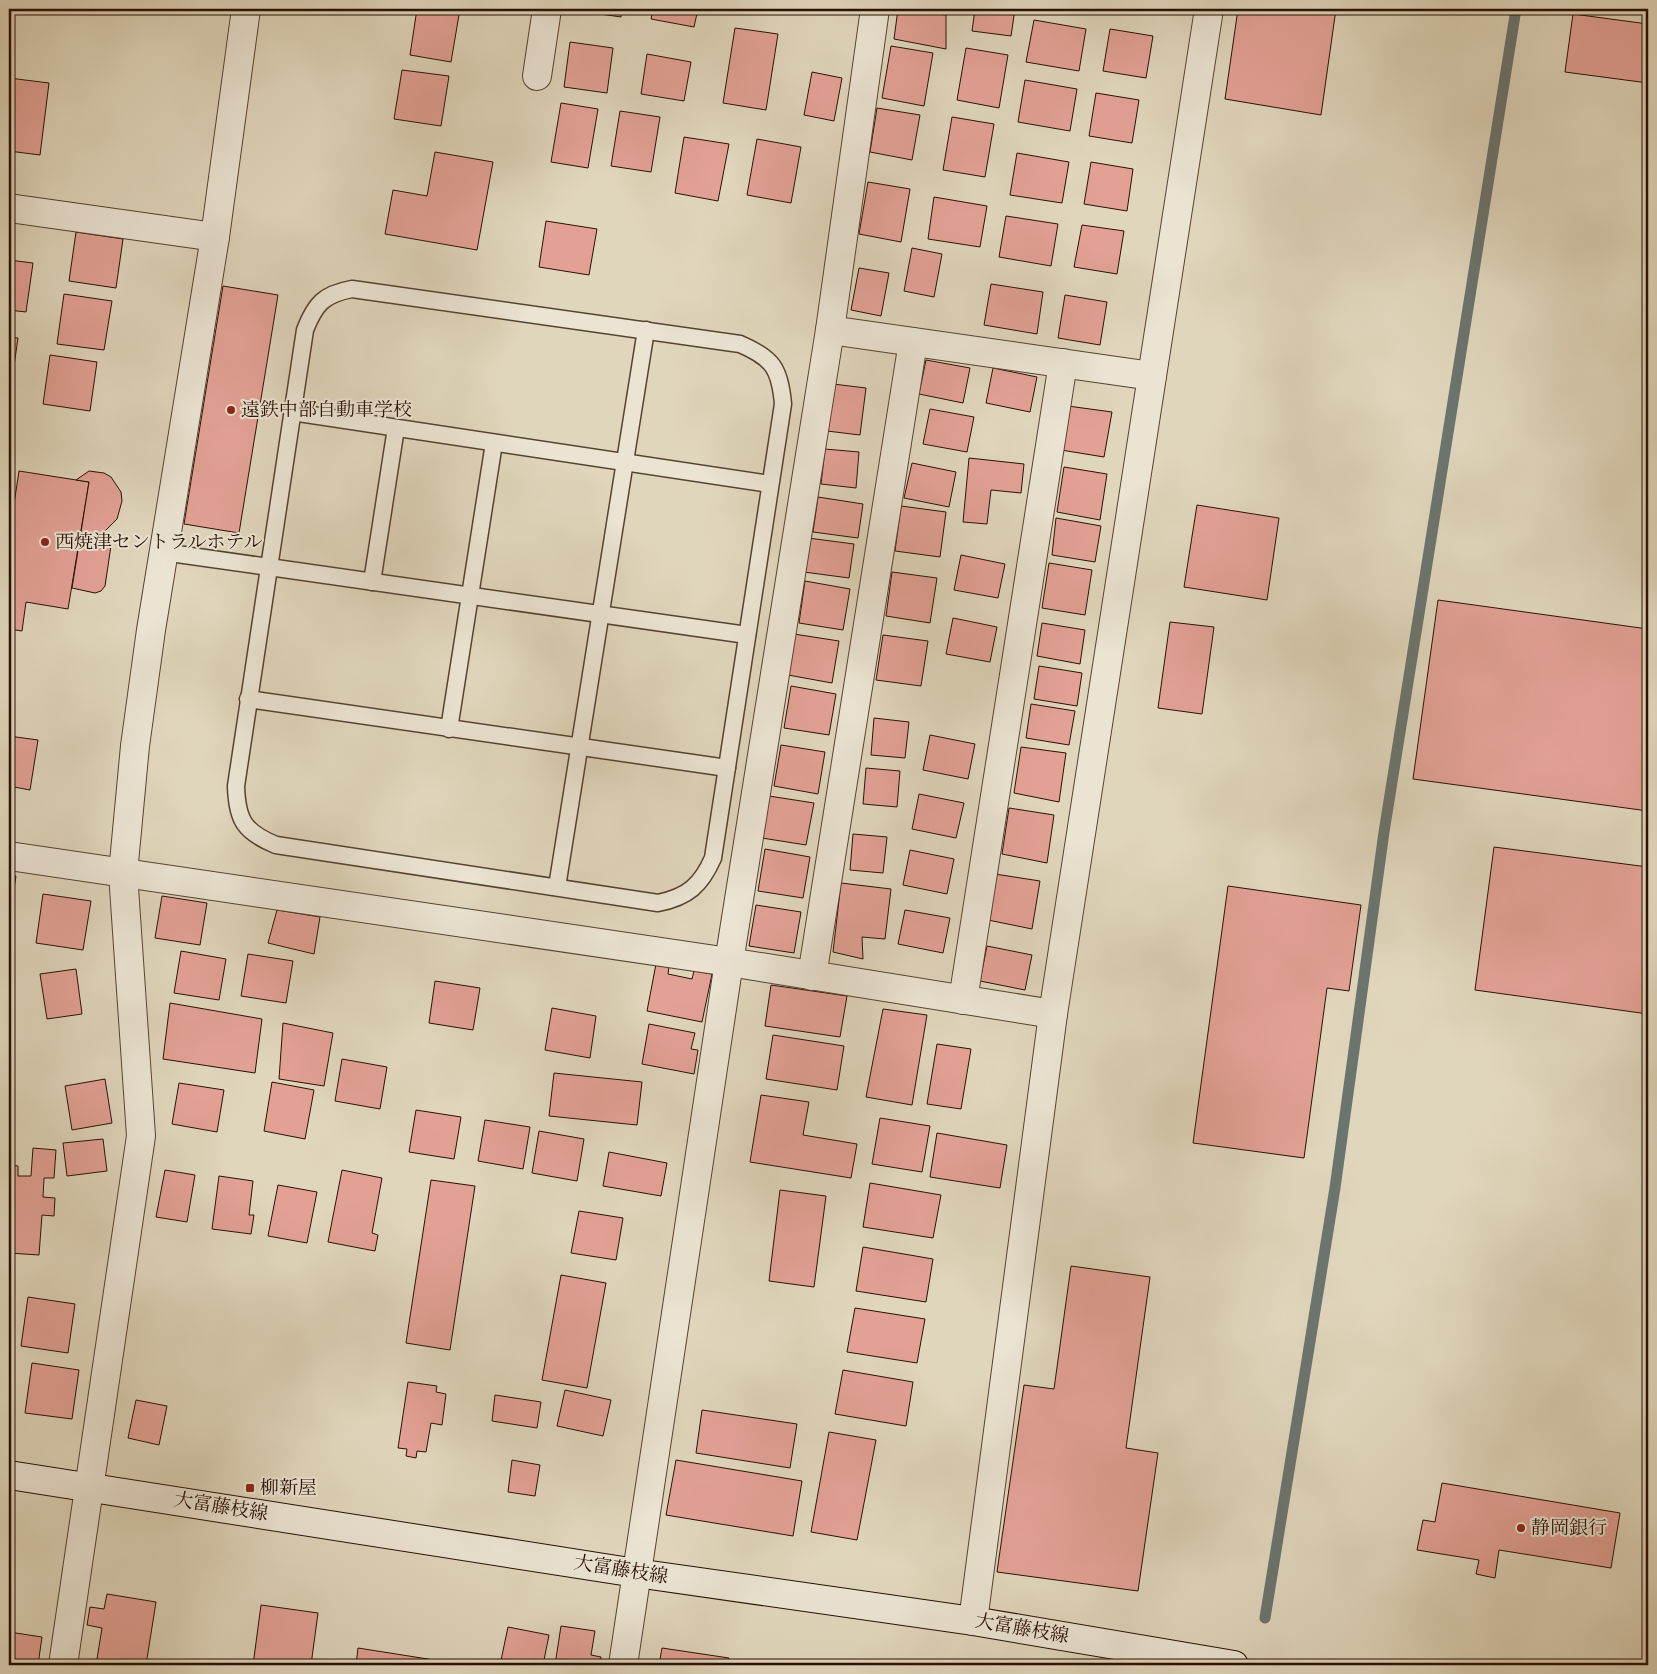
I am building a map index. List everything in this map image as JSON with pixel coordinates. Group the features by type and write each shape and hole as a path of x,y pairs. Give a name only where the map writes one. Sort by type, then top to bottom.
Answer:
{"street":[{"path":"62,1665 91,1486 141,1136 123,872 135,746 164,552 215,238 246,9"},
{"path":"537,76 547,9"},
{"path":"623,1665 729,962 830,330 875,9"},
{"path":"974,1621 1053,1014 1209,9"},
{"path":"9,208 215,238"},
{"path":"830,330 1152,376"},
{"path":"812,976 913,342"},
{"path":"963,1000 1063,363"},
{"path":"9,856 729,962 1053,1014"},
{"name":"大富藤枝線","path":"9,1475 91,1486 636,1573 974,1621 1234,1665"}],"lane":[{"path":"352,288 740,344 758,352 774,364 781,382 783,404 713,858 705,875 692,889 676,899 658,903 276,845 257,837 243,824 236,806 236,786 292,412 305,330 311,314 322,300 336,291 352,288"},
{"path":"557,888 646,330"},
{"path":"292,412 770,484"},
{"path":"372,582 396,428"},
{"path":"449,729 494,443"},
{"path":"164,552 747,635"},
{"path":"248,699 727,768"}],"building":[{"path":"417,9 460,9 451,62 410,55"},
{"path":"580,9 622,9 621,17 580,11"},
{"path":"653,9 698,9 694,27 651,19"},
{"path":"898,9 946,15 946,49 894,39"},
{"path":"975,9 1015,9 1011,36 972,31"},
{"path":"1238,9 1336,9 1321,115 1225,99"},
{"path":"1573,14 1648,24 1648,83 1565,72"},
{"path":"1034,20 1086,29 1079,71 1026,62"},
{"path":"735,28 778,34 766,110 723,103"},
{"path":"1110,29 1153,36 1146,78 1103,71"},
{"path":"570,42 613,48 607,93 564,87"},
{"path":"891,46 933,53 924,106 882,98"},
{"path":"966,48 1008,55 999,108 957,100"},
{"path":"647,54 691,62 684,101 641,94"},
{"path":"402,70 449,76 441,126 394,119"},
{"path":"812,72 842,78 834,121 804,115"},
{"path":"9,78 49,83 40,155 9,151"},
{"path":"1025,80 1077,89 1070,131 1018,122"},
{"path":"1096,93 1139,100 1132,143 1089,136"},
{"path":"561,103 598,109 588,168 551,162"},
{"path":"877,108 920,115 912,160 870,152"},
{"path":"620,111 660,117 651,172 611,166"},
{"path":"952,117 994,124 985,177 943,170"},
{"path":"684,137 729,144 718,201 675,193"},
{"path":"757,139 801,147 791,203 747,195"},
{"path":"435,152 493,162 477,250 385,234 393,190 427,196"},
{"path":"1017,153 1069,162 1062,203 1010,195"},
{"path":"1091,162 1133,169 1127,211 1084,204"},
{"path":"868,182 910,189 901,242 859,234"},
{"path":"934,197 987,206 980,247 928,239"},
{"path":"1006,216 1058,224 1051,266 999,257"},
{"path":"546,221 597,229 589,275 539,267"},
{"path":"1082,225 1124,231 1117,274 1074,267"},
{"path":"76,232 123,239 116,288 69,281"},
{"path":"912,248 942,254 934,297 904,291"},
{"path":"9,260 33,263 26,312 9,310"},
{"path":"859,268 889,273 881,316 851,310"},
{"path":"991,284 1043,292 1037,334 984,325"},
{"name":"遠鉄中部自動車学校","path":"223,286 278,295 239,533 184,524"},
{"path":"64,294 112,301 104,350 57,344"},
{"path":"1065,295 1107,302 1100,345 1058,338"},
{"path":"9,337 18,338 11,387 9,387"},
{"path":"50,355 97,362 90,411 43,404"},
{"path":"926,360 970,368 963,403 919,394"},
{"path":"993,368 1037,377 1030,412 986,403"},
{"path":"833,384 866,388 860,435 827,431"},
{"path":"1068,406 1112,412 1104,457 1061,450"},
{"path":"930,409 974,417 967,452 923,444"},
{"path":"825,449 859,452 856,488 821,484"},
{"path":"969,458 1024,464 1021,493 991,490 987,524 963,522"},
{"path":"912,463 956,472 949,507 904,498"},
{"path":"1064,467 1107,474 1100,520 1057,512"},
{"path":"19,471 89,482 68,609 26,602 22,631 9,629 9,537"},
{"path":"89,471 104,473 111,477 121,492 122,501 117,519 105,531 112,539 105,586 101,591 95,593 72,588 89,482 76,480"},
{"path":"818,497 863,504 858,538 813,532"},
{"path":"1197,505 1279,518 1267,600 1184,587"},
{"path":"901,506 946,512 940,557 895,551"},
{"path":"1056,518 1101,526 1095,562 1052,555"},
{"path":"808,538 854,544 849,578 804,572"},
{"path":"961,555 1005,564 998,598 954,590"},
{"path":"1049,563 1092,570 1085,615 1042,608"},
{"path":"892,572 937,578 930,623 886,616"},
{"path":"805,581 850,589 843,630 799,623"},
{"path":"1438,600 1648,629 1648,811 1413,779"},
{"path":"953,618 997,627 990,662 946,654"},
{"path":"1170,622 1214,627 1202,714 1158,708"},
{"path":"1042,623 1085,630 1080,664 1037,656"},
{"path":"794,634 839,641 832,683 788,675"},
{"path":"883,635 928,641 921,686 876,680"},
{"path":"1039,666 1082,673 1077,706 1034,699"},
{"path":"791,686 836,694 829,735 784,728"},
{"path":"1031,704 1075,711 1069,745 1026,738"},
{"path":"874,718 909,722 905,758 871,755"},
{"path":"930,735 975,744 968,779 923,770"},
{"path":"9,736 38,740 30,790 9,786"},
{"path":"781,745 825,752 818,794 774,786"},
{"path":"1021,747 1066,753 1059,802 1014,793"},
{"path":"866,768 900,771 897,807 863,804"},
{"path":"919,794 964,803 956,838 912,829"},
{"path":"769,796 814,803 806,845 762,838"},
{"path":"1009,808 1054,815 1047,863 1002,854"},
{"path":"853,834 887,837 883,873 850,870"},
{"path":"1494,847 1648,867 1648,1014 1475,990"},
{"path":"765,849 810,857 803,898 758,891"},
{"path":"910,850 954,859 947,894 903,885"},
{"path":"995,874 1040,881 1032,929 988,920"},
{"path":"9,875 16,876 9,920"},
{"path":"841,883 891,889 885,939 862,937 863,959 833,952"},
{"path":"1228,886 1361,905 1349,991 1327,988 1304,1158 1193,1143"},
{"path":"43,894 91,901 83,950 36,943"},
{"path":"162,896 207,903 200,945 155,938"},
{"path":"756,905 801,912 794,953 749,946"},
{"path":"277,910 320,917 314,954 268,943"},
{"path":"905,910 950,918 943,953 898,944"},
{"path":"987,946 1032,955 1025,990 980,981"},
{"path":"181,951 226,959 219,1000 174,993"},
{"path":"248,954 293,961 286,1003 241,996"},
{"path":"656,964 669,967 668,974 692,979 694,971 712,974 702,1022 647,1011"},
{"path":"76,969 82,1014 47,1019 40,974"},
{"path":"435,981 480,988 473,1030 429,1023"},
{"path":"771,985 847,996 840,1037 765,1026"},
{"path":"170,1003 262,1019 255,1073 163,1059"},
{"path":"552,1008 596,1016 590,1058 545,1050"},
{"path":"883,1009 927,1015 912,1105 866,1097"},
{"path":"283,1023 333,1033 324,1086 279,1079"},
{"path":"649,1024 695,1033 691,1049 698,1050 694,1074 642,1064"},
{"path":"773,1035 844,1046 837,1090 766,1079"},
{"path":"937,1044 971,1049 961,1109 927,1104"},
{"path":"342,1059 387,1067 380,1109 335,1101"},
{"path":"554,1073 642,1082 637,1125 549,1116"},
{"path":"105,1079 112,1123 72,1130 65,1086"},
{"path":"272,1082 314,1090 305,1139 264,1131"},
{"path":"179,1083 224,1090 217,1132 172,1124"},
{"path":"761,1095 809,1102 803,1135 857,1144 851,1178 750,1162"},
{"path":"416,1110 461,1117 454,1159 409,1152"},
{"path":"880,1118 930,1126 922,1172 872,1164"},
{"path":"485,1120 530,1127 523,1169 478,1161"},
{"path":"539,1131 584,1139 577,1181 532,1173"},
{"path":"937,1133 1007,1145 1000,1188 930,1177"},
{"path":"103,1139 107,1171 67,1176 63,1143"},
{"path":"33,1148 56,1150 54,1178 44,1178 43,1197 55,1198 54,1216 42,1215 39,1255 9,1253 9,1165 18,1166 18,1176 31,1176"},
{"path":"609,1152 667,1163 661,1196 603,1186"},
{"path":"165,1170 195,1175 187,1222 156,1217"},
{"path":"342,1170 382,1178 372,1233 378,1235 375,1251 328,1242"},
{"path":"219,1176 253,1181 249,1215 254,1215 251,1234 212,1229"},
{"path":"431,1180 475,1186 450,1350 406,1343"},
{"path":"870,1183 941,1195 933,1238 863,1227"},
{"path":"278,1185 317,1192 307,1243 268,1236"},
{"path":"780,1190 826,1196 814,1287 769,1281"},
{"path":"579,1211 623,1218 616,1260 571,1253"},
{"path":"863,1247 933,1259 926,1302 856,1291"},
{"path":"1071,1266 1150,1277 1126,1448 1158,1453 1138,1591 997,1572 1024,1385 1054,1389"},
{"path":"561,1275 606,1283 587,1388 542,1380"},
{"path":"28,1297 75,1304 68,1353 21,1346"},
{"path":"855,1308 925,1319 917,1363 847,1352"},
{"path":"32,1363 79,1370 72,1419 25,1413"},
{"path":"843,1370 913,1382 906,1426 835,1414"},
{"path":"408,1382 437,1386 436,1392 446,1394 442,1425 431,1423 426,1452 417,1451 416,1458 406,1456 407,1449 398,1448"},
{"path":"565,1390 611,1400 603,1436 557,1426"},
{"path":"495,1395 541,1402 537,1428 492,1421"},
{"path":"136,1400 167,1406 159,1445 128,1438"},
{"path":"702,1410 797,1424 790,1468 696,1453"},
{"path":"829,1432 876,1440 857,1540 811,1532"},
{"path":"512,1460 540,1465 535,1496 508,1492"},
{"path":"676,1460 802,1481 793,1536 666,1515"},
{"path":"1442,1483 1620,1513 1611,1568 1499,1550 1495,1578 1476,1574 1479,1560 1417,1550 1423,1520 1435,1522"},
{"path":"107,1594 156,1602 146,1665 96,1665 102,1628 87,1625 90,1607 104,1609"},
{"path":"261,1605 318,1613 311,1665 253,1665"},
{"path":"561,1626 595,1631 591,1655 601,1657 600,1665 555,1665"},
{"path":"508,1627 549,1635 543,1665 500,1665"},
{"path":"9,1632 42,1637 38,1665 9,1665"},
{"path":"358,1648 466,1665 356,1665"},
{"path":"662,1648 729,1658 728,1665 659,1665"}],"waterway":[{"path":"1265,1618 1335,1188 1384,832 1516,9"}],"place":[{"name":"遠鉄中部自動車学校","path":"231,410"},
{"name":"西焼津セントラルホテル","path":"45,542"},
{"name":"柳新屋","path":"250,1488"},
{"name":"静岡銀行","path":"1521,1528"}]}
